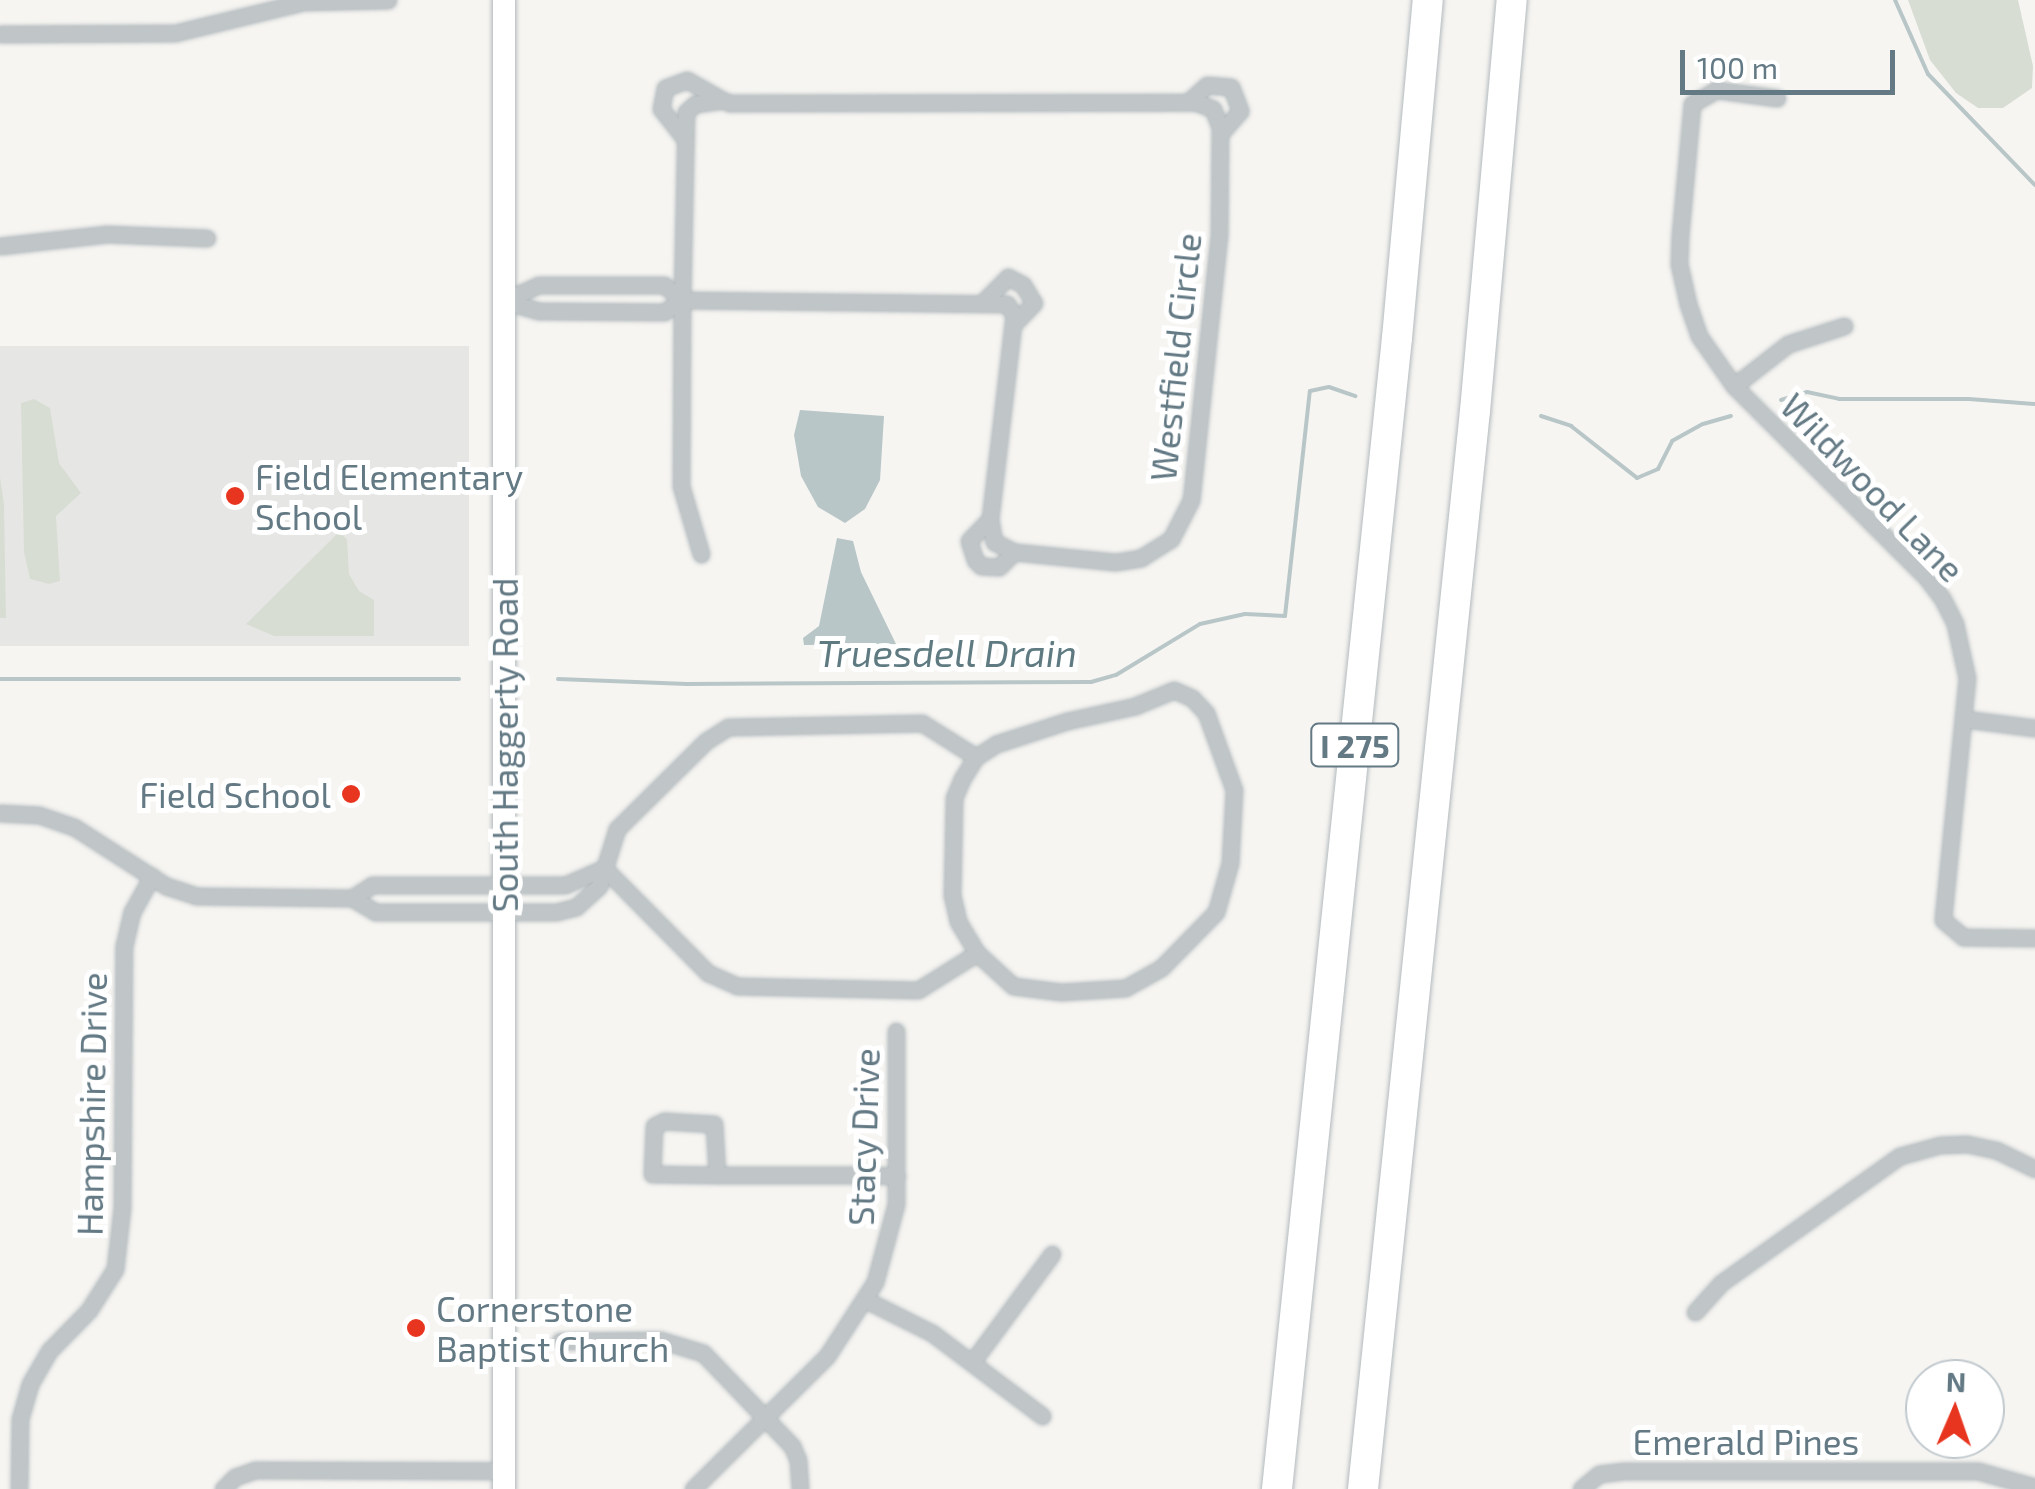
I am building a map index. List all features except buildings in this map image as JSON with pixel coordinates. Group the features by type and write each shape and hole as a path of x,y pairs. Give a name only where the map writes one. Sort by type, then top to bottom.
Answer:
{"highway":[{"name":"I 275","path":"1277,1489 1397,338 1428,0"},
{"name":"I 275","path":"1363,1489 1475,410 1512,0"}],"main road":[{"name":"South Haggerty Road","path":"504,0 504,1480"}],"street":[{"path":"0,34 175,33 304,2 388,0"},
{"path":"496,0 504,0"},
{"name":"Westfield Circle","path":"504,300 540,311 664,312 682,300 984,301 1008,277 1023,284 1034,303 1013,325 990,519 968,541 975,560 982,566 999,567 1014,552 1115,562 1141,558 1165,545 1187,514 1220,235 1220,134 1240,110 1231,88 1216,82 1188,102 730,104 687,80 666,88 660,109 684,138 682,300"},
{"name":"Wildwood Lane","path":"1777,98 1716,90 1697,98 1689,112 1680,264 1699,336 1734,386 1926,577 1942,598 1955,624 1966,664 1964,720 1942,920 1962,937 2035,938"},
{"path":"684,138 686,112 696,104 722,100"},
{"path":"1188,102 1213,109 1220,134"},
{"path":"0,246 107,234 206,238"},
{"path":"504,300 539,284 664,285 682,300 680,486 700,554"},
{"path":"984,301 1007,304 1014,315 1013,325"},
{"path":"1734,386 1788,344 1844,326"},
{"path":"990,519 994,542 1014,552"},
{"path":"1174,690 1200,704 1234,790 1230,863 1216,912 1196,937 1143,980 1125,988 1026,989 1004,980 978,953 958,921 952,896 954,798 976,757 996,744 1067,721 1134,706 1174,690"},
{"path":"1964,720 2035,728"},
{"path":"0,813 38,815 74,827 181,892 212,898 352,898 374,912 556,912 576,907 599,886 616,829 717,732 740,724 922,723 976,757"},
{"path":"352,898 372,884 566,885 604,868"},
{"path":"604,868 708,973 737,986 918,990 978,953"},
{"name":"Hampshire Drive","path":"19,1489 20,1418 30,1384 50,1350 89,1310 115,1269 122,1208 124,946 132,912 152,876"},
{"path":"566,885 576,907"},
{"name":"Stacy Drive","path":"693,1489 827,1356 866,1300 889,1244 897,1176 896,1031"},
{"path":"716,1175 714,1124 664,1121 654,1126 652,1174 716,1175 897,1176"},
{"path":"1695,1312 1721,1283 1884,1166 1914,1150 1968,1144 1996,1150 2035,1170"},
{"path":"973,1360 1052,1254"},
{"path":"866,1300 916,1323 973,1360 1042,1416"},
{"path":"560,1341 660,1340 688,1345 714,1361 792,1446 798,1460 800,1489"},
{"path":"226,1486 254,1470 504,1480"},
{"name":"Emerald Pines","path":"1581,1489 1590,1480 1610,1472 1663,1471 1978,1471 2035,1487"}],"shaded area":[{"path":"1908,0 2018,0 2033,66 2032,88 2003,108 1978,108 1956,93 1930,60"},
{"name":"Field Elementary School","path":"0,346 469,346 469,646 0,646"},
{"path":"34,399 50,408 59,463 81,493 56,516 60,581 49,584 30,579 24,552 21,403"},
{"path":"800,410 884,416 880,480 865,509 845,523 818,507 801,476 794,435"},
{"path":"0,477 4,504 6,618 0,618"},
{"path":"339,532 347,539 349,574 359,591 374,600 374,636 274,636 246,624"},
{"path":"837,538 853,541 861,572 896,644 804,645 803,638 819,626"}],"waterway":[{"path":"1895,0 1928,74 2035,185"},
{"name":"Truesdell Drain","path":"558,679 687,684 1091,682 1116,675 1200,624 1245,614 1285,616 1310,391 1329,387 1355,396"},
{"name":"Truesdell Drain","path":"1781,400 1807,392 1839,399 1969,399 2035,404"},
{"name":"Truesdell Drain","path":"1541,416 1571,426 1637,478 1658,469 1672,441 1703,424 1731,416"},
{"name":"Truesdell Drain","path":"0,679 459,679"}],"place":[{"name":"Field Elementary School","path":"235,496"},
{"name":"Field School","path":"351,794"},
{"name":"Cornerstone Baptist Church","path":"416,1328"}]}
